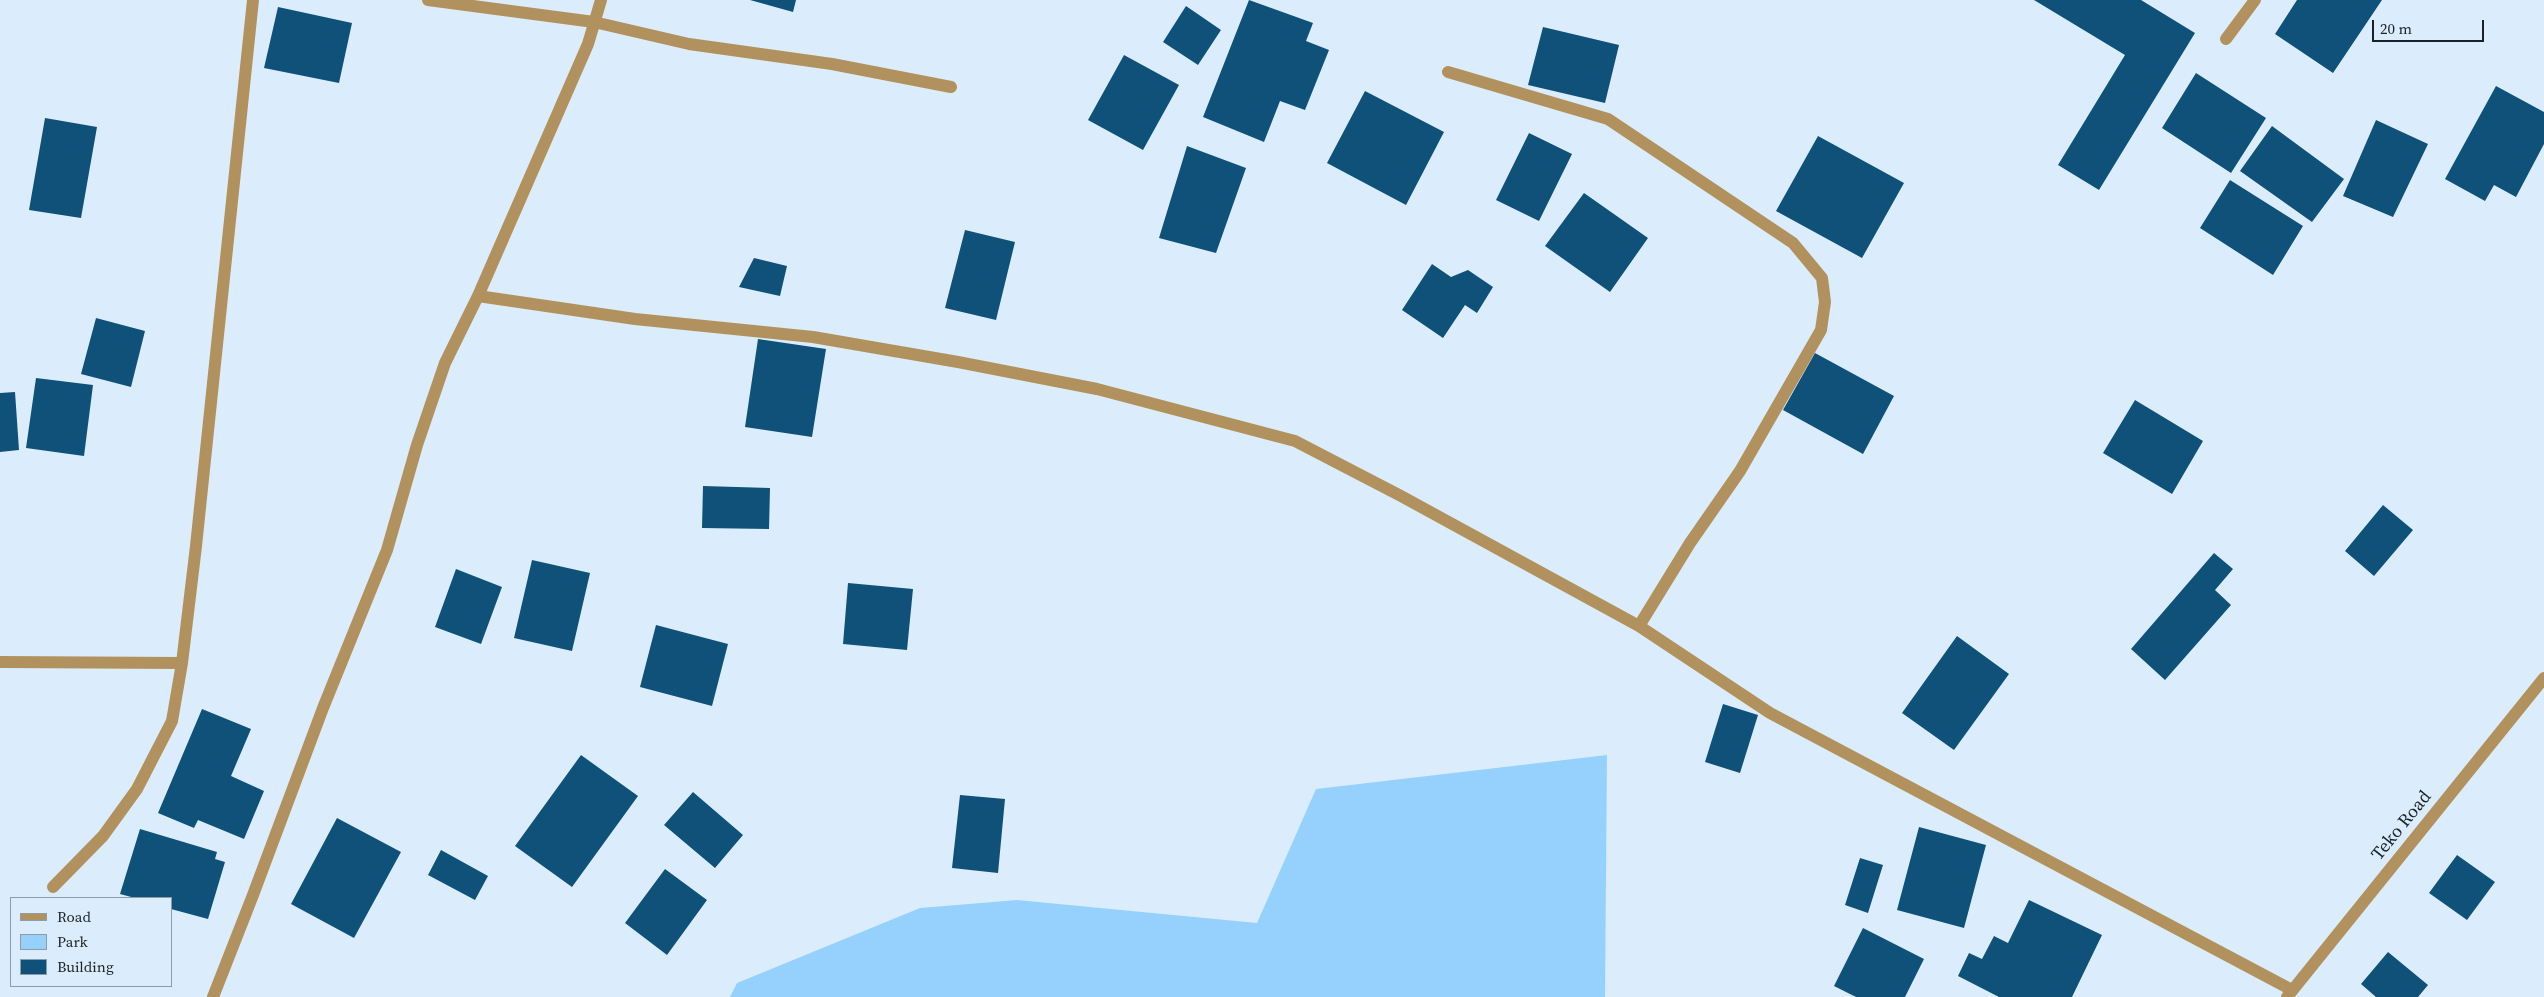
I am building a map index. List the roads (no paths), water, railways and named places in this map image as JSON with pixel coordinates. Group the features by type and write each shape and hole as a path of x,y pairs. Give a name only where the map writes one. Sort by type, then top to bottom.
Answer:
{"street":[{"path":"54,887 103,836 137,789 172,721 182,663 196,546 253,0"},
{"path":"428,0 594,22 689,44 832,64 951,87"},
{"path":"213,997 254,895 323,708 386,550 417,444 445,363 478,296 588,44 601,0"},
{"path":"2226,39 2254,0"},
{"path":"1448,72 1608,119 1793,243 1822,278 1825,302 1821,330 1740,471 1690,543 1639,626"},
{"path":"478,296 635,319 813,337 958,362 1097,389 1295,442 1401,496 1639,626 1770,713 2289,994"},
{"path":"0,662 182,663"},
{"name":"Teko Road","path":"2289,994 2544,678"}]}
